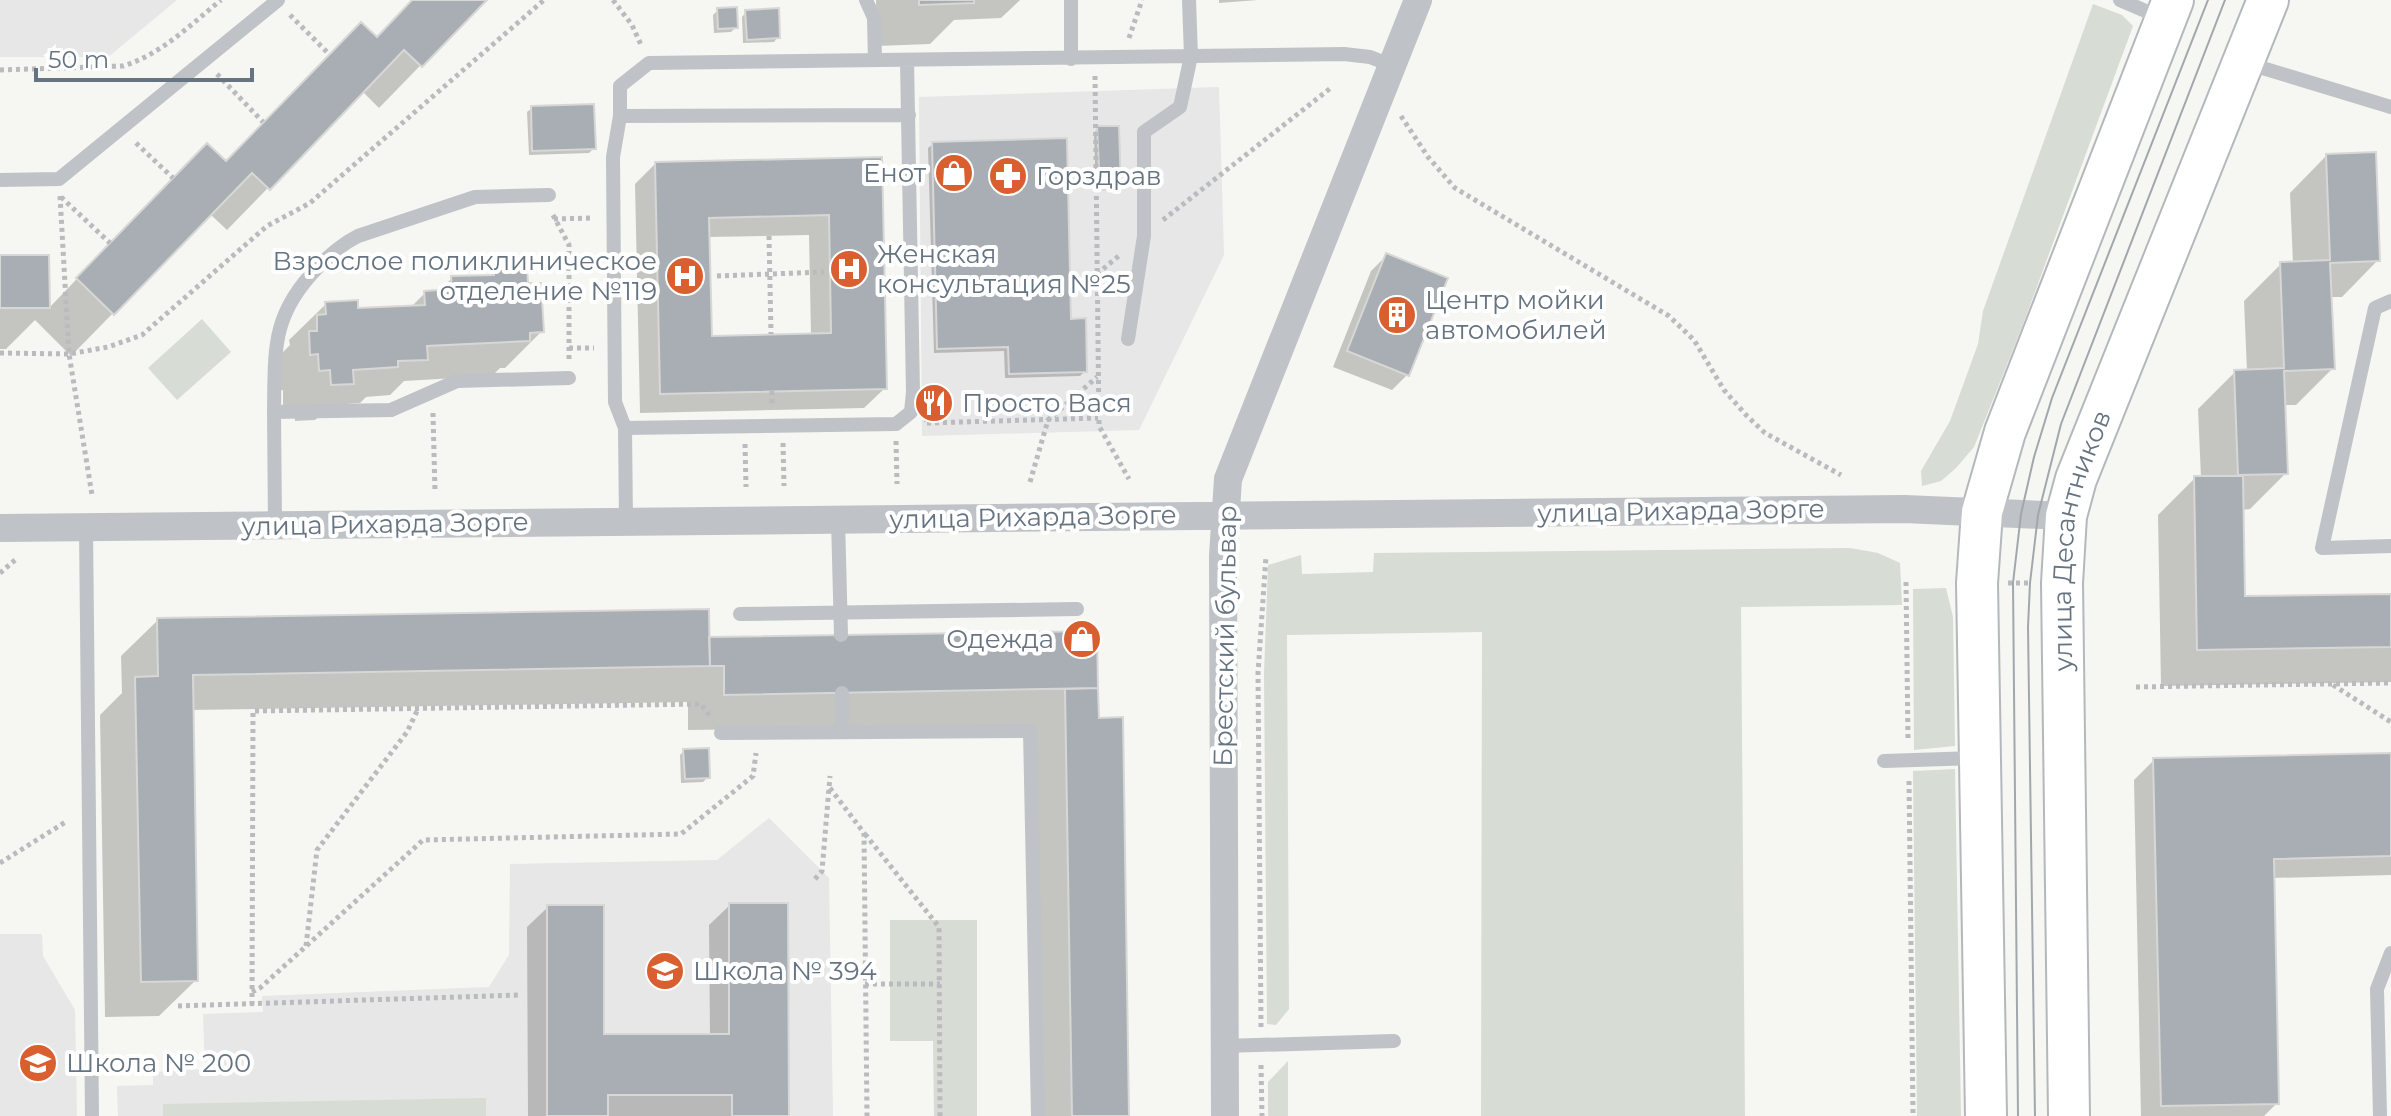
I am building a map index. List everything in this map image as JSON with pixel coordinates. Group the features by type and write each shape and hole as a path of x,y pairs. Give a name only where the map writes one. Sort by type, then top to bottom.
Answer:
{"street":[{"name":"Брестский бульвар","path":"1225,1116 1223,556 1228,479 1418,0"},
{"name":"улица Десантников","path":"2069,1116 2062,583 2066,516 2076,479 2268,0"},
{"path":"1986,1116 1977,583 1982,512 2005,432 2036,347 2169,10"},
{"name":"улица Рихарда Зорге","path":"0,528 1904,509 2066,516"}],"lane":[{"path":"866,0 874,18 875,60"},
{"path":"1071,0 1071,59"},
{"path":"1128,339 1144,236 1144,132 1180,107 1191,56 1189,0"},
{"path":"2120,0 2169,10"},
{"path":"0,180 59,179 277,1"},
{"path":"626,521 625,428 615,402 613,157 620,116 620,86 649,63 1344,54 1370,57 1393,66"},
{"path":"625,428 896,424 911,412 907,60"},
{"path":"2244,62 2391,107"},
{"path":"620,116 909,115"},
{"path":"275,525 275,349 281,319 299,286 342,243 475,197 549,195"},
{"path":"2391,301 2375,308 2322,548 2391,546"},
{"path":"274,412 391,410 457,381 569,378"},
{"path":"838,519 841,635"},
{"path":"86,527 92,1116"},
{"path":"740,614 1077,609"},
{"path":"842,693 842,732"},
{"path":"721,733 1030,731 1038,1116"},
{"path":"1884,761 1980,758"},
{"path":"2380,1116 2377,989 2391,953"},
{"path":"1224,1046 1394,1041"}],"path":[{"path":"0,70 123,66 158,51 221,0"},
{"path":"0,353 69,354 108,347 142,335 267,226 310,203 544,0"},
{"path":"613,0 632,25 649,63"},
{"path":"1127,45 1142,0"},
{"path":"277,1 329,54"},
{"path":"1095,58 1098,418 1099,426 1129,479"},
{"path":"205,61 263,122"},
{"path":"1207,186 1332,87"},
{"path":"1402,118 1428,157 1455,188 1669,316 1694,340 1724,390 1765,433 1841,475"},
{"path":"122,128 173,178"},
{"path":"59,179 69,354 92,495"},
{"path":"549,195 554,219 569,245 569,378"},
{"path":"60,196 110,243"},
{"path":"554,219 613,218"},
{"path":"769,236 771,334"},
{"path":"717,276 824,272"},
{"path":"1030,482 1048,420 1097,377"},
{"path":"432,392 435,492"},
{"path":"911,412 926,423 1098,418"},
{"path":"783,430 784,486"},
{"path":"745,431 746,487"},
{"path":"896,467 897,484"},
{"path":"1262,1116 1258,673 1266,556"},
{"path":"0,573 15,560"},
{"path":"1906,582 1909,750"},
{"path":"1999,583 2035,583"},
{"path":"2136,687 2391,683"},
{"path":"2332,684 2391,722"},
{"path":"252,1005 253,711 701,704 721,733"},
{"path":"306,947 317,850 407,732 418,709"},
{"path":"252,992 423,840 681,834 753,776 759,733"},
{"path":"1909,769 1913,1116"},
{"path":"815,879 822,871 830,776"},
{"path":"830,788 939,927 940,1116"},
{"path":"0,863 79,814"},
{"path":"864,833 867,1116"},
{"path":"865,984 940,984"},
{"path":"178,1006 521,995"}],"shaded area":[{"path":"0,0 177,0 108,57 0,57"},
{"path":"2093,4 2122,15 2133,26 2022,327 1974,447 1941,481 1922,486 1921,471 1950,421 1978,344 1983,311"},
{"path":"1219,87 1224,255 1139,430 922,436 919,97"},
{"path":"202,319 231,352 177,400 148,368"},
{"path":"1850,548 1878,553 1900,563 1902,605 1741,607 1745,1116 1481,1116 1482,632 1287,635 1289,1009 1276,1025 1267,1024 1264,674 1268,565 1301,555 1302,574 1373,572 1374,553"},
{"path":"1946,588 1953,617 1955,746 1914,750 1913,589"},
{"path":"1955,769 1961,1116 1917,1116 1913,771"},
{"name":"Школа № 394","path":"769,818 829,878 833,1116 118,1116 117,1086 153,1085 153,1072 205,1069 203,1014 263,1012 262,996 489,987 509,955 510,864 717,860"},
{"path":"890,920 977,920 977,1116 934,1116 933,1041 890,1041"},
{"name":"Школа № 200","path":"0,934 42,934 43,956 75,1010 77,1116 0,1116"},
{"path":"1288,1061 1288,1116 1268,1116 1268,1082"},
{"path":"486,1098 486,1116 163,1116 163,1104"}],"building":[{"path":"412,0 487,0 422,67 404,50 270,190 252,173 114,315 76,278 207,143 226,161 361,22 377,37"},
{"path":"919,0 974,0 974,3 919,5"},
{"path":"737,7 738,28 718,29 717,8"},
{"path":"779,8 780,38 747,40 745,10"},
{"path":"594,104 596,149 532,151 531,106"},
{"path":"1097,126 1119,126 1121,189 1100,190"},
{"path":"1067,138 1071,319 1086,318 1087,372 1009,374 1008,347 937,349 932,142"},
{"path":"2376,152 2380,261 2330,263 2335,369 2284,371 2288,474 2238,475 2234,370 2284,368 2280,262 2330,260 2326,154"},
{"path":"882,157 887,389 660,394 655,162","holes":["829,215 831,333 712,336 709,218"]},
{"name":"Центр мойки автомобилей","path":"1386,253 1448,278 1409,376 1347,351"},
{"path":"0,255 49,255 50,308 0,308"},
{"path":"527,267 528,283 541,283 544,332 530,333 530,341 427,346 428,360 398,361 398,367 353,370 354,384 331,385 330,370 319,371 318,354 310,355 309,331 317,331 317,315 326,314 325,302 358,300 358,308 425,305 424,291 452,289 451,276 494,275 494,269"},
{"name":"Просто Вася","path":"940,391 942,418 928,419 926,392"},
{"path":"2194,476 2243,476 2245,596 2391,594 2391,647 2197,650"},
{"path":"709,609 710,666 193,675 198,981 141,982 135,677 158,676 157,618"},
{"path":"1097,631 1098,688 724,695 724,666 710,666 709,637"},
{"path":"1098,688 1099,718 1123,717 1129,1116 1072,1116 1065,689"},
{"path":"709,748 710,778 685,779 683,749"},
{"path":"2391,753 2391,856 2274,859 2279,1104 2161,1106 2153,758"},
{"path":"729,903 788,903 789,1116 732,1116 732,1095 608,1095 608,1116 547,1116 547,905 604,905 604,1034 729,1034"}],"tram line":[{"path":"2018,1116 2013,583 2021,514 2052,398 2208,0"},
{"path":"2035,1116 2028,627 2038,515 2061,424 2225,0"}],"place":[{"name":"Енот","path":"954,173"},
{"name":"Горздрав","path":"1008,176"},
{"name":"Женская консультация №25","path":"849,269"},
{"name":"Взрослое поликлиническое отделение №119","path":"685,276"},
{"name":"Центр мойки автомобилей","path":"1397,315"},
{"name":"Просто Вася","path":"934,403"},
{"name":"Одежда","path":"1082,639"},
{"name":"Школа № 394","path":"665,971"},
{"name":"Школа № 200","path":"38,1063"}]}
